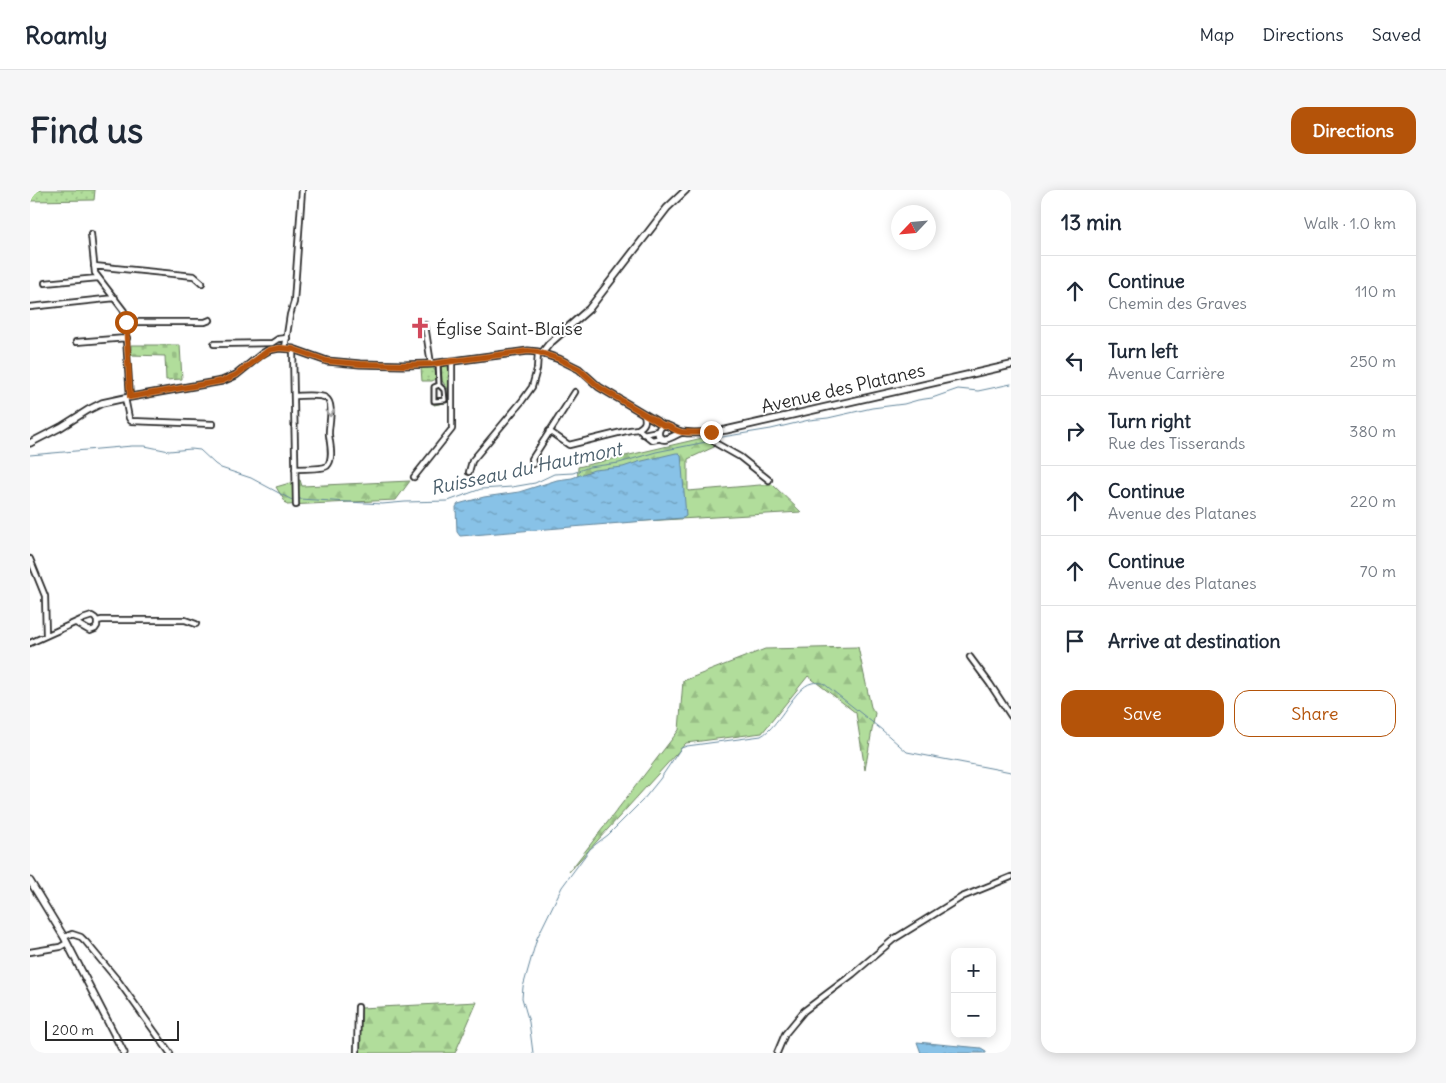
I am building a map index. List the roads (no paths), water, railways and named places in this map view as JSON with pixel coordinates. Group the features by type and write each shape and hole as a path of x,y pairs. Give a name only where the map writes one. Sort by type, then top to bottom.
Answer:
{"street":[{"path":"285,348 294,302 302,190"},
{"path":"469,472 472,461 532,387 540,353 589,309 667,208 686,190"},
{"path":"91,234 94,266 98,278 116,298 124,311 129,418 131,421 214,424"},
{"path":"94,266 194,276 202,283"},
{"path":"45,283 98,278"},
{"path":"30,307 116,298"},
{"path":"126,322 205,322 210,320"},
{"path":"426,325 431,364"},
{"path":"76,342 126,338"},
{"path":"214,344 272,343 278,339 287,338"},
{"path":"30,443 110,400 222,381 236,375 269,350 285,348 327,361 403,365 431,364 528,351 540,353 559,359 579,369 599,387 652,419 660,429 659,436 662,438"},
{"path":"293,349 296,505"},
{"path":"414,476 452,429 452,361"},
{"path":"438,363 439,385 444,390 445,400 434,401 434,387 439,385"},
{"name":"Avenue des Platanes","path":"670,428 682,432 711,432 1011,365"},
{"path":"533,464 532,459 575,392"},
{"path":"294,396 321,396 326,398 330,402 331,424 329,436 330,460 327,465 323,468 296,468"},
{"path":"549,431 569,445 638,429 646,421 644,414"},
{"path":"638,429 643,434 652,440 667,439 672,432 667,425 643,434"},
{"name":"Avenue des Platanes","path":"670,436 682,432"},
{"path":"711,432 717,444 740,457 769,480"},
{"path":"30,559 45,596 46,635"},
{"path":"30,643 87,617 92,616 95,618 97,626 90,631 76,623"},
{"path":"97,621 185,620 196,624"},
{"path":"970,657 1011,716"},
{"path":"777,1053 785,1034 804,1011 853,974 894,939 962,897 1011,877"},
{"path":"30,881 66,942 124,1053"},
{"path":"30,952 60,947 72,934 81,937 119,982 170,1053"},
{"path":"357,1053 358,1006"}],"water":[{"path":"676,453 681,455 686,516 683,518 460,536 457,532 456,507 458,504 484,497 519,492 594,470 623,467"},
{"path":"917,1042 981,1048 986,1053 921,1053"}],"waterway":[{"name":"Ruisseau du Hautmont","path":"716,438 771,429 872,408 904,404 932,398 958,389 978,391 1011,384"},
{"name":"Ruisseau du Hautmont","path":"299,499 382,504 448,501 481,489 535,483 554,474 573,473 589,467 619,463 656,452 711,441"},
{"name":"Ruisseau du Hautmont","path":"30,455 132,446 145,446 169,451 200,450 221,468 251,478 295,500"},
{"path":"533,1053 529,1022 522,998 523,987 537,938 562,887 590,849 608,835 643,800 681,748 761,736 768,731 805,686 813,683 823,683 907,752 1011,772"}],"place":[{"name":"Église Saint-Blaise","path":"420,328"}]}
